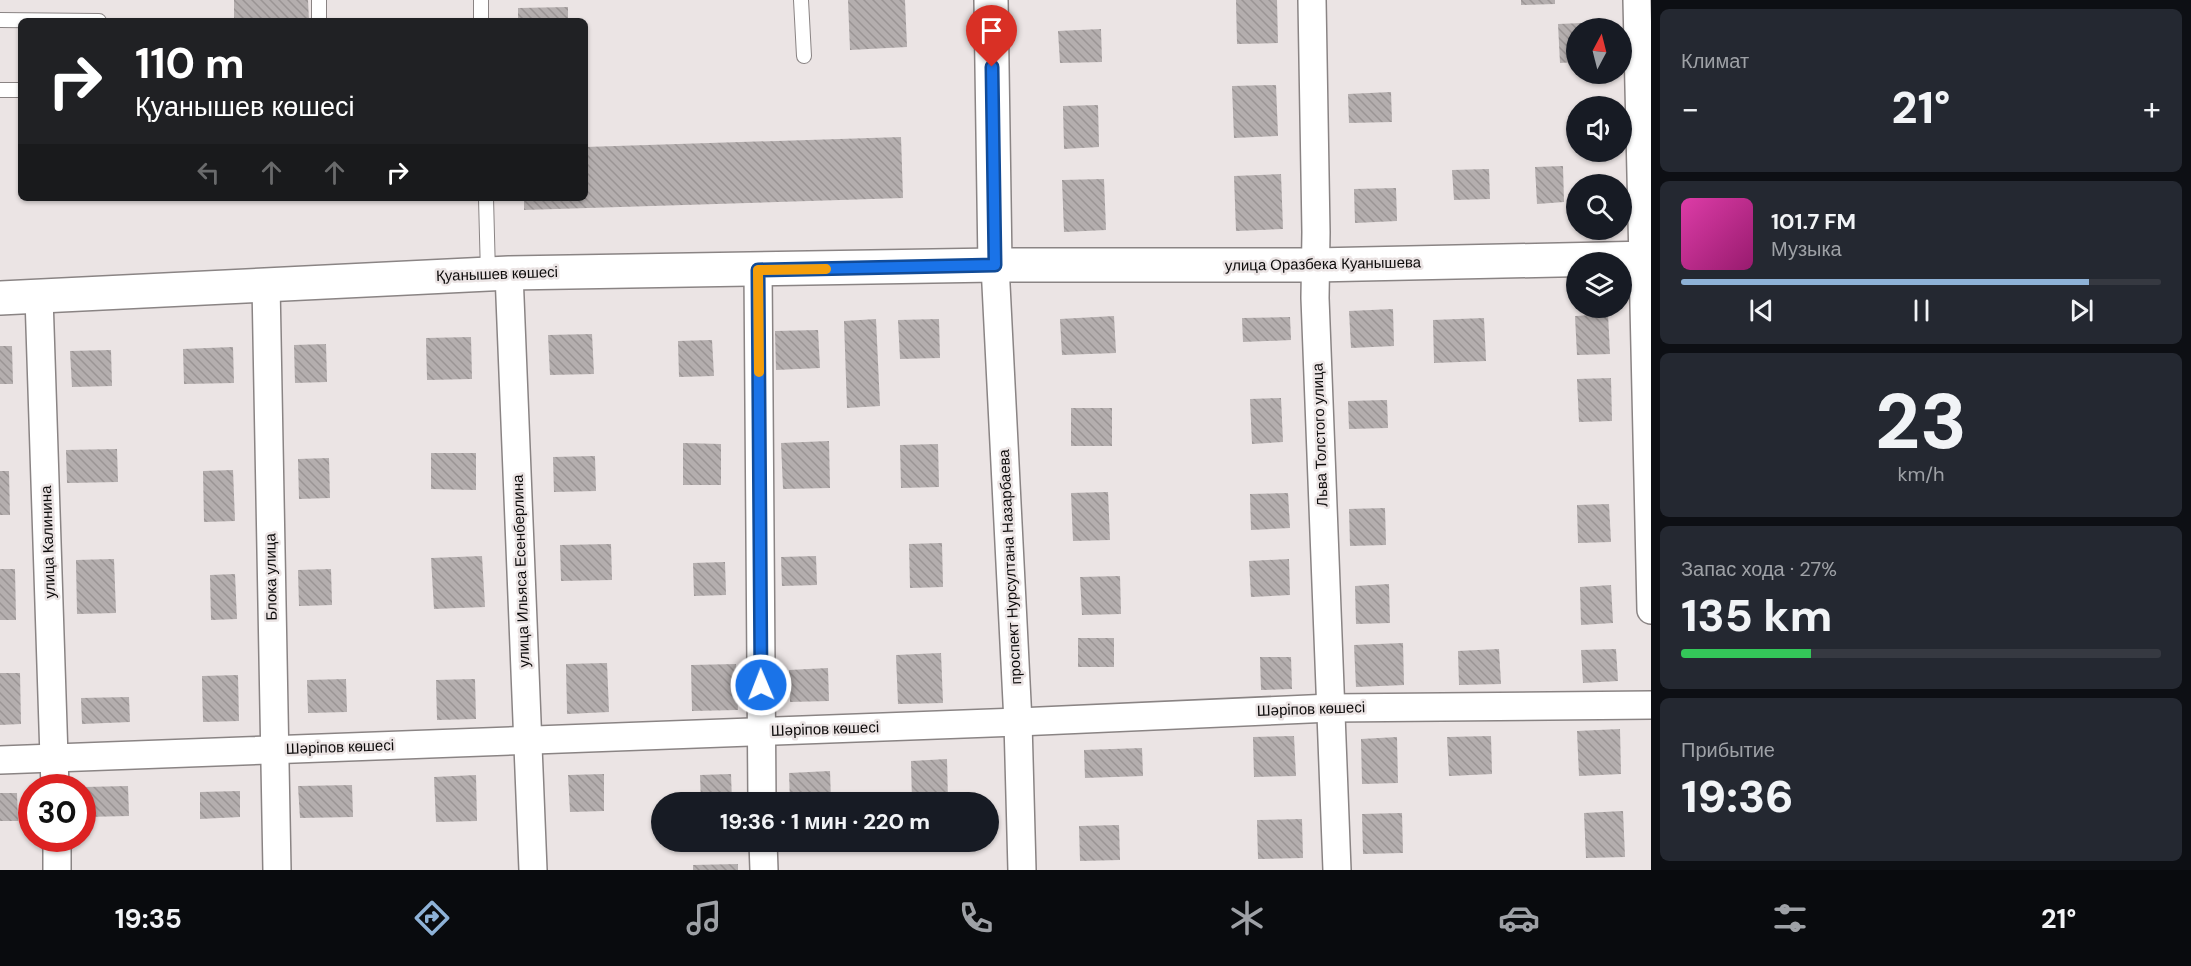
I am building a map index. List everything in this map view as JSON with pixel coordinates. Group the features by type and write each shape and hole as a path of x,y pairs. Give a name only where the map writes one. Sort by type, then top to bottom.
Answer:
{"street":[{"path":"991,0 995,265"},
{"name":"Льва Толстого улица","path":"1312,0 1315,265 1337,870"},
{"path":"1637,0 1643,226 1647,258 1645,283 1651,610"},
{"name":"улица Оразбека Куанышева","path":"995,265 1315,265 1647,258"},
{"name":"Қуанышев көшесі","path":"0,298 499,273 995,265"},
{"name":"проспект Нурсултана Назарбаева","path":"995,265 1018,722 1022,870"},
{"path":"758,270 762,792"},
{"name":"улица Ильяса Есенберлина","path":"499,273 527,740 532,870"},
{"name":"Блока улица","path":"266,284 277,870"},
{"name":"улица Калинина","path":"39,297 56,774"},
{"name":"Шәріпов көшесі","path":"0,760 1331,708 1651,705"},
{"path":"57,852 57,870"},
{"path":"763,852 764,870"}],"lane":[{"path":"319,18 320,0"},
{"path":"481,0 481,18"},
{"path":"801,0 804,56"},
{"path":"0,20 18,20"},
{"path":"0,90 18,90"},
{"path":"487,201 499,273"}],"building":[{"path":"234,0 308,0 309,18 234,18"},
{"path":"848,0 905,0 907,47 850,50"},
{"path":"1236,0 1277,0 1278,43 1237,44"},
{"path":"1521,0 1555,0 1555,4 1521,5"},
{"path":"568,7 568,18 518,18 518,8"},
{"path":"1558,24 1566,24 1566,63 1560,63"},
{"path":"1101,29 1102,62 1060,63 1058,31"},
{"path":"1276,85 1278,136 1234,138 1232,86"},
{"path":"1391,92 1392,122 1349,123 1348,94"},
{"path":"1098,105 1099,147 1064,149 1063,106"},
{"path":"901,137 903,198 524,210 524,201 588,201 588,147"},
{"path":"1563,166 1564,202 1537,204 1535,167"},
{"path":"1489,169 1490,199 1454,200 1452,170"},
{"path":"1281,174 1283,229 1236,231 1234,176"},
{"path":"1104,179 1106,230 1064,232 1062,180"},
{"path":"1396,188 1397,221 1355,223 1354,189"},
{"path":"1393,309 1394,346 1351,348 1349,311"},
{"path":"1114,316 1116,353 1062,355 1060,319"},
{"path":"1290,317 1291,340 1243,342 1242,318"},
{"path":"1484,318 1486,361 1434,363 1433,320"},
{"path":"1575,318 1608,318 1610,354 1577,355"},
{"path":"876,319 880,406 847,408 844,321"},
{"path":"939,319 940,358 900,359 898,320"},
{"path":"818,330 820,368 776,370 775,331"},
{"path":"592,334 594,374 550,375 548,335"},
{"path":"471,337 472,379 427,380 426,338"},
{"path":"712,340 714,376 679,377 678,341"},
{"path":"326,344 327,382 295,383 294,345"},
{"path":"0,346 12,346 13,384 0,384"},
{"path":"233,347 234,383 184,384 183,349"},
{"path":"111,350 112,386 72,387 70,351"},
{"path":"1611,378 1612,421 1579,422 1577,379"},
{"path":"1281,398 1283,442 1252,444 1250,399"},
{"path":"1387,400 1388,428 1349,429 1348,401"},
{"path":"1071,408 1112,408 1112,446 1071,446"},
{"path":"829,441 830,488 783,489 781,443"},
{"path":"683,443 721,444 721,485 683,485"},
{"path":"938,444 939,487 901,488 900,445"},
{"path":"117,449 118,482 67,483 66,450"},
{"path":"431,453 476,453 476,490 431,489"},
{"path":"595,456 596,491 554,492 553,457"},
{"path":"329,458 330,498 299,499 298,459"},
{"path":"233,470 235,521 204,522 203,471"},
{"path":"0,471 9,471 10,515 0,515"},
{"path":"1108,492 1110,540 1073,541 1071,493"},
{"path":"1288,493 1290,528 1251,530 1250,494"},
{"path":"1609,504 1611,542 1578,543 1577,505"},
{"path":"1385,508 1386,545 1350,546 1349,509"},
{"path":"942,543 943,587 910,588 909,544"},
{"path":"611,544 612,580 561,581 560,545"},
{"path":"482,556 485,607 434,609 431,558"},
{"path":"816,556 817,585 782,586 781,557"},
{"path":"114,559 116,613 77,614 76,560"},
{"path":"1289,559 1290,595 1251,597 1249,561"},
{"path":"725,562 726,595 694,596 693,563"},
{"path":"0,569 15,569 16,620 0,620"},
{"path":"331,569 332,605 299,606 298,570"},
{"path":"235,574 237,619 211,620 210,575"},
{"path":"1120,576 1121,614 1082,615 1080,577"},
{"path":"1389,584 1390,623 1356,624 1355,586"},
{"path":"1611,585 1613,623 1581,625 1580,587"},
{"path":"1078,638 1114,638 1114,667 1078,667"},
{"path":"1403,643 1404,685 1356,687 1354,645"},
{"path":"1499,649 1501,684 1459,685 1458,651"},
{"path":"1616,649 1618,681 1583,683 1581,650"},
{"path":"941,653 943,703 898,704 896,655"},
{"path":"1260,657 1291,657 1292,689 1261,690"},
{"path":"607,663 609,712 567,714 566,664"},
{"path":"736,664 738,710 692,711 691,665"},
{"path":"828,668 829,701 790,702 789,670"},
{"path":"0,673 20,673 21,724 0,725"},
{"path":"238,675 239,721 203,722 202,676"},
{"path":"346,679 347,712 308,713 307,680"},
{"path":"475,679 476,719 437,720 436,680"},
{"path":"129,697 130,722 82,724 81,698"},
{"path":"1620,729 1621,774 1579,776 1577,731"},
{"path":"1294,736 1296,776 1254,777 1253,737"},
{"path":"1491,736 1492,774 1449,776 1447,737"},
{"path":"1397,737 1398,783 1362,784 1361,739"},
{"path":"1142,748 1143,776 1085,778 1084,750"},
{"path":"947,759 948,792 912,792 911,761"},
{"path":"830,771 831,792 790,792 789,773"},
{"path":"604,774 604,811 570,812 568,775"},
{"path":"731,774 732,792 701,792 700,775"},
{"path":"476,775 477,821 436,822 434,777"},
{"path":"352,785 353,817 300,818 298,786"},
{"path":"128,786 129,816 96,817 96,787"},
{"path":"240,791 240,817 200,819 200,792"},
{"path":"0,793 17,793 18,821 0,821"},
{"path":"1623,811 1625,857 1586,858 1584,813"},
{"path":"1402,813 1403,853 1363,854 1362,814"},
{"path":"1302,819 1303,858 1258,859 1257,820"},
{"path":"1119,825 1120,860 1080,861 1079,826"},
{"path":"738,864 738,870 693,870 693,865"}],"slow traffic":[{"path":"759,372 758,270 826,269"}],"route":[{"path":"761,685 758,270 995,265 992,67"}]}
